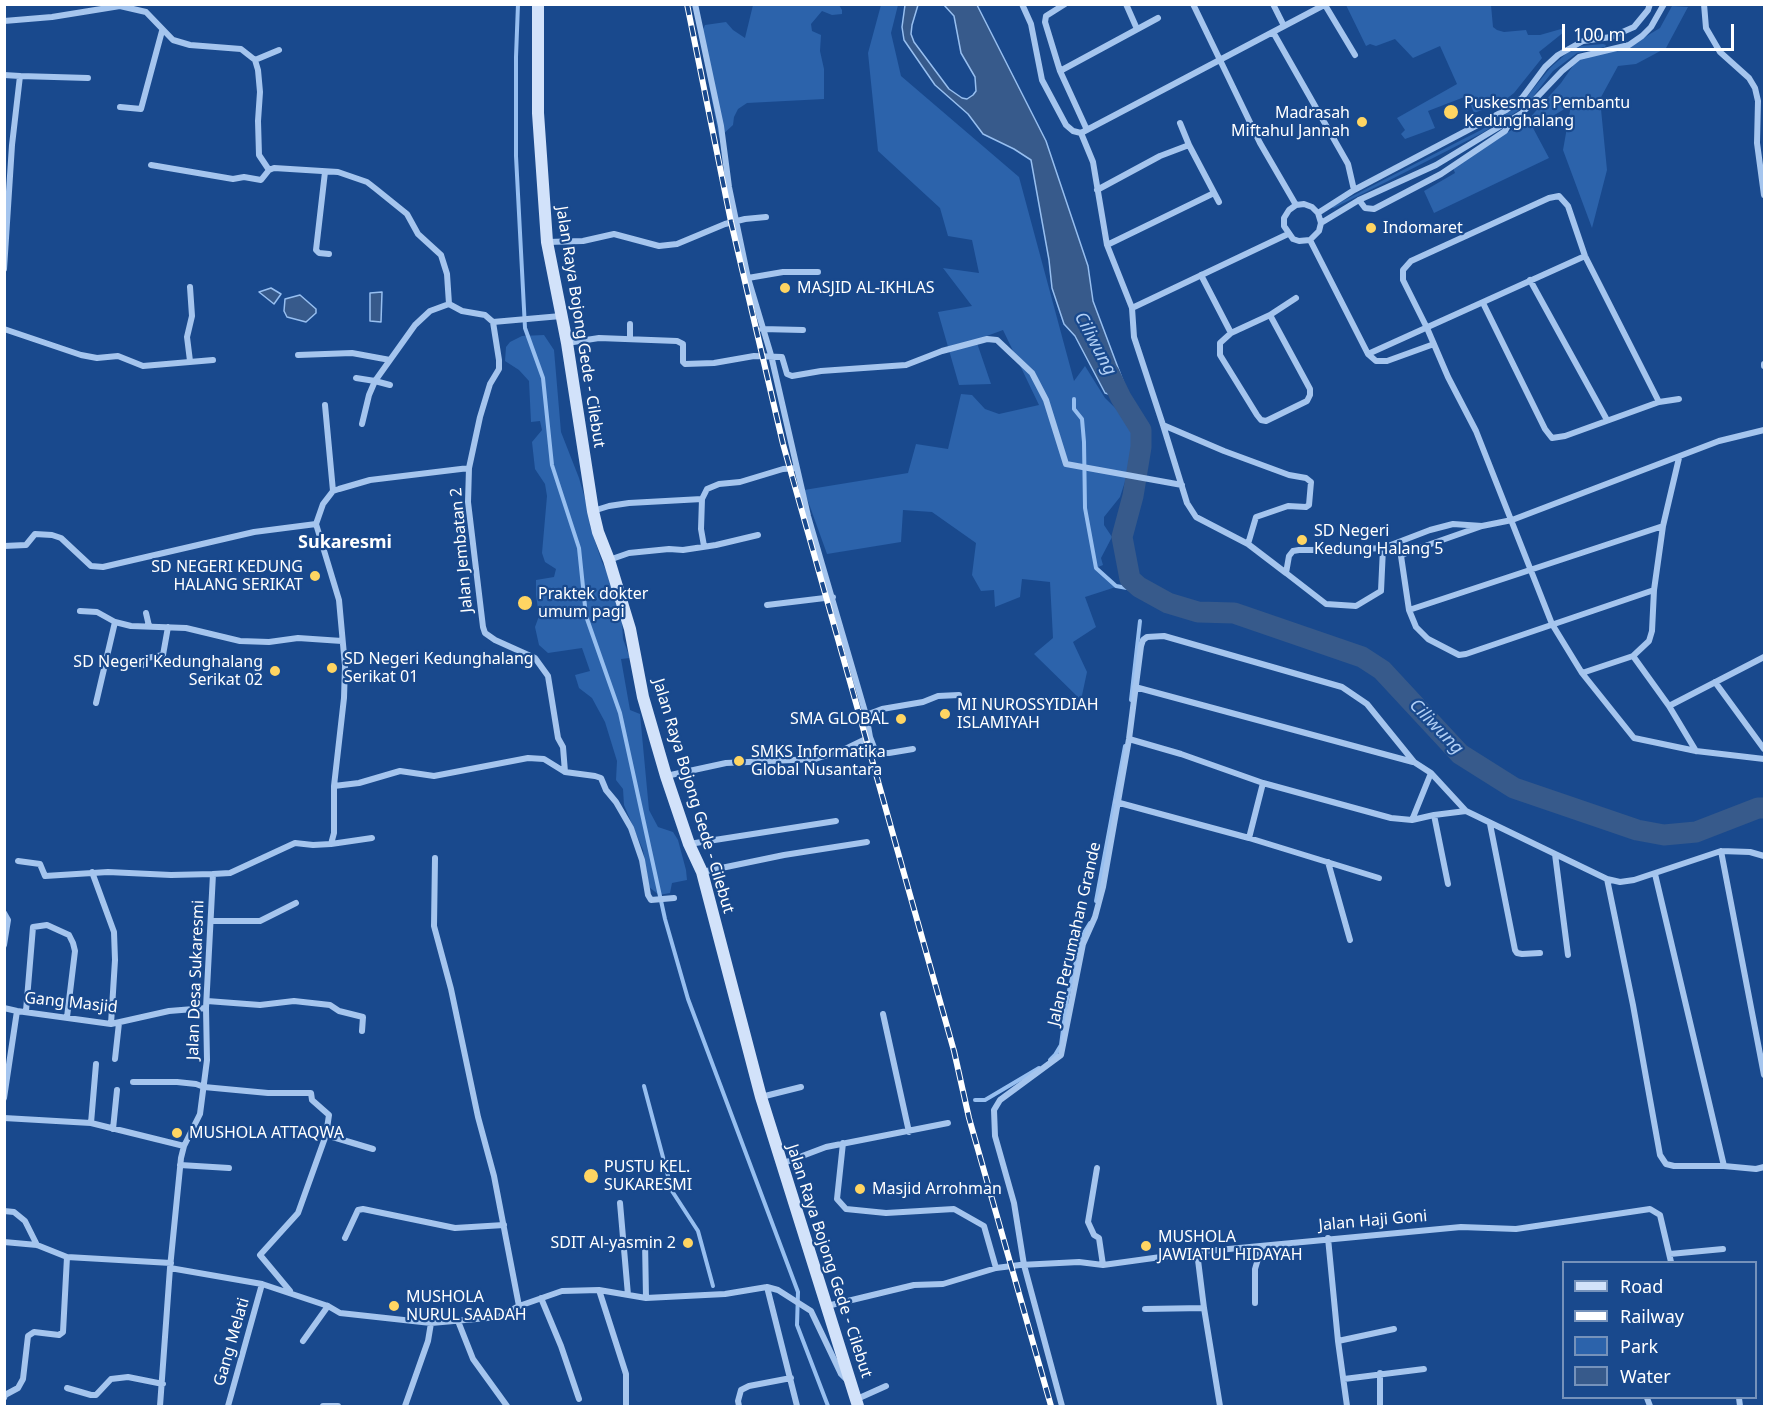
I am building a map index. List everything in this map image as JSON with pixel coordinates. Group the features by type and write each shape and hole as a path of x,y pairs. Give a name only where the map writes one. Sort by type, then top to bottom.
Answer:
{"main road":[{"name":"Jalan Raya Bojong Gede - Cilebut","path":"538,4 538,112 547,242 567,344 593,511 630,629 643,697 666,776 689,844 702,872 761,1097 857,1403"}],"street":[{"path":"695,4 721,126 729,187 748,278 771,355 808,516 833,597 870,737 875,750 881,753 913,749"},
{"path":"1022,4 1031,24 1042,80 1066,125 1073,131 1084,132 1273,32 1314,7 1325,5 1355,55"},
{"path":"1065,4 1046,16 1045,22 1093,162 1107,245 1132,308 1134,337 1164,425 1187,503 1196,517 1248,544 1326,604 1356,606 1381,591 1383,548"},
{"path":"1126,4 1137,29"},
{"path":"1193,4 1260,143 1296,205"},
{"path":"1273,4 1284,26"},
{"path":"1321,223 1359,200 1436,165 1522,113 1578,57 1629,45 1642,36 1664,4"},
{"path":"1704,4 1706,28 1720,52 1749,78 1755,88 1758,101 1757,143 1764,195"},
{"path":"4,21 120,5 146,12 173,40 190,45 241,49 255,60 259,80 259,155 269,170"},
{"path":"1318,213 1354,190 1506,110 1520,100 1545,67 1558,55 1583,41 1611,38 1634,27 1649,7 1659,12"},
{"path":"1060,71 1158,18"},
{"path":"120,107 141,109 162,31"},
{"path":"1273,32 1348,164 1354,190"},
{"path":"255,60 279,50"},
{"path":"4,75 88,78"},
{"path":"4,268 9,184 20,76"},
{"path":"1359,200 1365,208 1374,209 1441,174 1505,131 1511,120"},
{"path":"1180,123 1219,202"},
{"path":"1097,190 1160,156 1189,145"},
{"path":"151,165 233,179 244,177 261,180 269,170 274,168 347,174 367,182 408,214 416,231 436,249 445,262 449,304"},
{"path":"1436,165 1441,174"},
{"path":"325,172 316,250 319,253 329,254"},
{"path":"1107,245 1214,193"},
{"path":"1659,402 1585,256 1568,206 1559,196 1549,198 1412,261 1403,270 1403,280 1476,431 1552,624 1582,673 1634,738 1696,751 1764,759"},
{"path":"1304,204 1312,207 1318,213 1321,223 1319,231 1310,240 1299,241 1287,234 1284,218 1288,210 1296,205 1304,204"},
{"path":"547,242 583,241 614,234 659,246 677,244 736,221 766,217"},
{"path":"1132,308 1287,234"},
{"path":"1310,240 1368,354 1376,361 1387,361 1434,344"},
{"path":"1368,354 1585,256"},
{"path":"748,278 783,272 818,272"},
{"path":"1201,275 1231,333"},
{"path":"1530,280 1607,420"},
{"path":"190,287 192,316 187,337 190,362"},
{"path":"1270,315 1310,389 1310,395 1307,401 1274,419 1261,420 1220,355 1220,343 1231,333 1270,315 1296,298"},
{"path":"1483,303 1545,429 1552,438 1565,436 1659,402 1679,399"},
{"path":"362,423 375,381 415,325 430,311 449,304 462,311 485,315 493,322 562,316"},
{"name":"Jalan Jembatan 2","path":"493,322 499,369 490,384 469,468 468,502 483,627 485,633 495,640 535,658 549,676 558,738 563,747 565,772"},
{"path":"630,324 630,338"},
{"path":"4,329 90,358 112,355 148,366 213,360"},
{"path":"762,329 803,330"},
{"path":"567,344 599,338 677,341 683,344 682,362 690,365 771,355 782,357 787,374 792,376 821,370 906,366 942,351 987,339 997,340 1032,373 1046,400 1066,464 1182,485"},
{"path":"298,355 352,353 390,360"},
{"path":"356,378 390,386"},
{"path":"325,405 333,491 323,504 316,524 339,600 345,687 334,786 335,823 331,844"},
{"path":"1164,425 1224,451 1289,475 1306,478 1311,482 1309,505 1288,507 1256,517 1248,544"},
{"path":"1654,590 1459,655 1428,639 1416,627 1409,610 1401,556 1482,526 1512,520 1719,441 1764,430"},
{"path":"1582,673 1634,656 1649,641 1663,526 1679,458"},
{"name":"Jalan Jembatan 2","path":"333,491 370,480 469,468"},
{"path":"704,546 701,530 702,499 707,489 719,484 740,482 783,469 796,468"},
{"path":"593,511 629,503 702,499"},
{"path":"4,546 26,544 35,534 52,536 61,538 91,566 103,567 254,532 316,524"},
{"path":"1286,573 1289,556 1293,551 1383,548 1453,524 1482,526"},
{"path":"1409,610 1663,526"},
{"path":"609,560 629,553 704,546 758,535"},
{"path":"767,605 833,597"},
{"path":"80,611 97,612 115,622 131,626 200,630 240,640 269,642 298,638 342,641"},
{"path":"146,613 149,626"},
{"path":"96,703 115,622"},
{"path":"143,665 147,658 163,655 168,627"},
{"name":"Jalan Perumahan Grande","path":"1062,1407 1024,1265 1014,1203 995,1136 993,1110 1000,1100 1061,1055 1083,944 1095,917 1103,886 1116,802 1129,739 1141,646 1147,637 1164,636 1342,687 1367,704 1414,762"},
{"path":"1634,656 1669,706 1696,751"},
{"path":"1669,706 1764,657"},
{"path":"1715,682 1764,749"},
{"path":"1135,687 1414,762 1431,773 1466,811 1607,879 1620,882 1655,874 1721,851 1750,852 1764,856"},
{"path":"866,715 882,709 923,702 938,696 960,694"},
{"path":"666,776 726,764 815,759 841,751 870,737"},
{"path":"1129,739 1181,754 1263,783 1391,818 1412,820 1466,811"},
{"path":"334,786 359,783 399,771 434,776 528,758 544,759 565,772 601,778 606,790 631,828 642,860 648,895 651,900 656,901 672,898"},
{"path":"1412,820 1431,773"},
{"path":"1249,838 1263,783"},
{"path":"1116,802 1249,838 1379,878"},
{"path":"1434,815 1448,884"},
{"path":"689,844 836,822"},
{"path":"1490,824 1515,950 1522,954 1540,953"},
{"path":"18,861 40,864 45,876 92,872 171,875 230,873 295,843 331,844 372,838"},
{"path":"702,872 784,855 867,842"},
{"path":"1721,851 1764,1075"},
{"path":"1555,854 1569,955"},
{"path":"435,858 434,926 451,989 478,1117 494,1176 519,1306"},
{"path":"1328,862 1350,940"},
{"path":"92,872 114,932 116,960 111,1024"},
{"name":"Jalan Desa Sukaresmi","path":"160,1407 180,1165 184,1146 200,1113 207,1060 213,874"},
{"path":"1655,874 1724,1166"},
{"path":"1607,879 1660,1155 1666,1164 1674,1166 1724,1166 1756,1169 1764,1167"},
{"name":"Jalan Desa Sukaresmi","path":"210,921 260,921 296,903"},
{"path":"4,913 8,920 4,945"},
{"path":"26,1011 33,927 47,925 69,935 75,951 67,1017"},
{"name":"Gang Masjid","path":"4,1008 111,1024 207,1005 260,1005 294,1001 330,1005 339,1011 363,1017 362,1031"},
{"path":"4,1098 17,1011"},
{"path":"883,1014 909,1132"},
{"path":"116,1059 119,1023"},
{"path":"90,1123 96,1064"},
{"path":"133,1082 177,1082 268,1093 312,1094 312,1100 329,1115 326,1135 298,1213 260,1255 291,1292"},
{"path":"761,1097 801,1087"},
{"path":"113,1129 117,1090"},
{"path":"4,1118 90,1123 184,1146"},
{"path":"781,1164 826,1147 948,1124"},
{"path":"326,1135 373,1149"},
{"path":"843,1143 837,1199 846,1209 886,1213 954,1209 984,1226 996,1268"},
{"path":"180,1165 229,1168"},
{"path":"1097,1168 1088,1222 1094,1235 1099,1238 1103,1264"},
{"path":"620,1203 628,1295"},
{"path":"345,1238 358,1210 363,1209 455,1228 504,1225"},
{"name":"Jalan Haji Goni","path":"827,1306 914,1285 943,1284 996,1268 1079,1262 1103,1264 1328,1238 1461,1227 1516,1229 1650,1209 1659,1215 1671,1261"},
{"path":"4,1211 14,1212 25,1221 37,1245"},
{"path":"1328,1238 1347,1407"},
{"path":"645,1241 646,1298"},
{"path":"4,1242 37,1245 67,1257 171,1265 291,1292 340,1313 431,1323 499,1317 519,1306 562,1291 599,1290 646,1298 724,1294 767,1287 778,1290 811,1311 841,1374 850,1383"},
{"path":"1255,1303 1255,1269 1262,1246"},
{"path":"1670,1254 1723,1249"},
{"path":"1197,1252 1220,1407"},
{"path":"4,1398 18,1388 23,1379 28,1336 34,1332 59,1335 63,1332 67,1257"},
{"name":"Gang Melati","path":"228,1407 262,1284"},
{"path":"767,1287 797,1407"},
{"path":"599,1290 626,1374 626,1407"},
{"path":"541,1298 561,1346 579,1399"},
{"path":"303,1341 328,1306"},
{"path":"1145,1309 1204,1308"},
{"path":"458,1321 473,1359 507,1407"},
{"path":"405,1407 428,1341 431,1323"},
{"path":"1338,1341 1395,1329"},
{"path":"1344,1379 1424,1369"},
{"path":"1380,1373 1380,1407"},
{"path":"67,1388 96,1395 111,1379 129,1377 163,1384"},
{"path":"739,1407 741,1390 749,1386 791,1378"},
{"path":"857,1403 886,1386"},
{"path":"323,1407 338,1407"}],"green space":[{"path":"753,5 839,5 842,14 832,15 822,11 811,24 812,31 821,35 824,99 747,103 738,109 733,125 719,138 700,36 705,25 726,22 745,38"},
{"path":"881,5 898,5 891,33 901,76 1019,177 1074,381 1085,366 1105,398 1138,430 1133,457 1120,497 1104,517 1104,525 1112,537 1101,558 1103,565 1096,568 1116,587 1085,597 1096,627 1073,642 1087,672 1081,700 1034,654 1053,638 1050,582 1022,579 1020,597 995,607 994,590 981,591 972,575 976,543 932,512 903,510 901,542 827,554 804,490 908,473 916,444 948,449 961,394 972,395 985,409 999,414 1039,405 1003,330 976,340 991,384 959,385 938,312 972,306 943,268 979,273 972,240 948,236 940,208 878,151 868,53"},
{"path":"1346,5 1491,5 1493,27 1497,30 1504,32 1526,30 1528,35 1540,35 1561,29 1564,32 1539,52 1542,58 1514,93 1501,103 1474,113 1467,96 1428,111 1435,128 1405,139 1401,134 1405,130 1397,118 1457,84 1440,46 1413,58 1395,39 1376,46 1370,44 1366,46"},
{"path":"1672,6 1688,7 1666,48 1636,64 1618,66 1600,99 1607,170 1592,228 1563,150 1571,105 1533,128 1549,158 1434,213 1424,191 1455,173 1453,168 1494,140 1526,122 1561,83 1579,57 1635,43 1660,28"},
{"path":"1606,45 1605,47 1577,53 1553,71 1532,98 1526,101 1525,99 1550,68 1567,53 1581,46"},
{"path":"1519,105 1522,106 1518,111 1482,133 1334,208 1331,207 1481,130"},
{"path":"544,335 554,350 561,432 579,478 589,512 590,526 602,562 615,589 623,639 630,658 621,659 630,710 640,714 649,810 658,827 673,832 678,840 686,870 687,880 672,883 670,893 659,895 649,887 643,850 624,805 623,789 616,780 617,761 605,722 592,698 579,688 575,675 590,671 582,648 548,653 539,645 535,627 539,616 536,580 554,577 556,569 545,562 542,553 547,496 545,484 535,469 532,442 542,430 540,421 531,422 529,381 519,370 505,361 506,347 510,342 522,336"}],"water":[{"path":"905,5 918,5 911,34 914,42 949,89 967,99 976,91 975,77 961,53 954,16 944,5 977,5 1046,141 1088,266 1093,301 1126,389 1121,398 1105,393 1075,336 1064,324 1052,288 1031,160 983,134 968,114 935,85 904,40 902,27"},
{"path":"271,288 281,294 274,304 259,292"},
{"path":"382,292 381,322 370,321 370,293"},
{"path":"300,295 316,309 316,313 306,322 287,317 284,311 285,299"}],"waterway":[{"path":"518,4 516,156 525,328 543,378 552,465 579,548 586,616 620,713 665,919 688,999 798,1292 797,1325 828,1406"},
{"name":"Ciliwung","path":"1109,373 1141,430 1141,447 1133,496 1122,537 1130,579 1139,587 1168,603 1198,612 1234,613 1362,657 1382,670 1460,754 1514,788 1637,830 1664,835 1696,832 1758,808 1764,808"},
{"name":"Ciliwung","path":"1074,399 1074,409 1082,419 1085,508 1096,568 1116,586 1149,592"},
{"path":"1131,700 1140,621"},
{"path":"1096,901 1125,746"},
{"path":"1050,1060 1061,1045 1067,999 1082,936 1090,923"},
{"path":"975,1100 985,1100 1039,1068"},
{"path":"644,1086 672,1191 698,1231 713,1286"}],"railway":[{"path":"687,4 731,222 783,444 954,1051 969,1118 1051,1406"}],"place":[{"name":"Puskesmas Pembantu Kedunghalang","path":"1451,112"},
{"name":"Madrasah Miftahul Jannah","path":"1362,122"},
{"name":"Indomaret","path":"1371,228"},
{"name":"MASJID AL-IKHLAS","path":"785,288"},
{"name":"SD Negeri Kedung Halang 5","path":"1302,540"},
{"name":"SD NEGERI KEDUNG HALANG SERIKAT","path":"315,576"},
{"name":"Praktek dokter umum pagi","path":"525,603"},
{"name":"SD Negeri Kedunghalang Serikat 01","path":"332,668"},
{"name":"SD Negeri Kedunghalang Serikat 02","path":"275,671"},
{"name":"MI NUROSSYIDIAH ISLAMIYAH","path":"945,714"},
{"name":"SMA GLOBAL","path":"901,719"},
{"name":"SMKS Informatika Global Nusantara","path":"739,761"},
{"name":"MUSHOLA ATTAQWA","path":"177,1133"},
{"name":"PUSTU KEL. SUKARESMI","path":"591,1176"},
{"name":"Masjid Arrohman","path":"860,1189"},
{"name":"SDIT Al-yasmin 2","path":"688,1243"},
{"name":"MUSHOLA JAWIATUL HIDAYAH","path":"1146,1246"},
{"name":"MUSHOLA NURUL SAADAH","path":"394,1306"}],"district":[{"name":"Sukaresmi","path":"345,543"}]}
